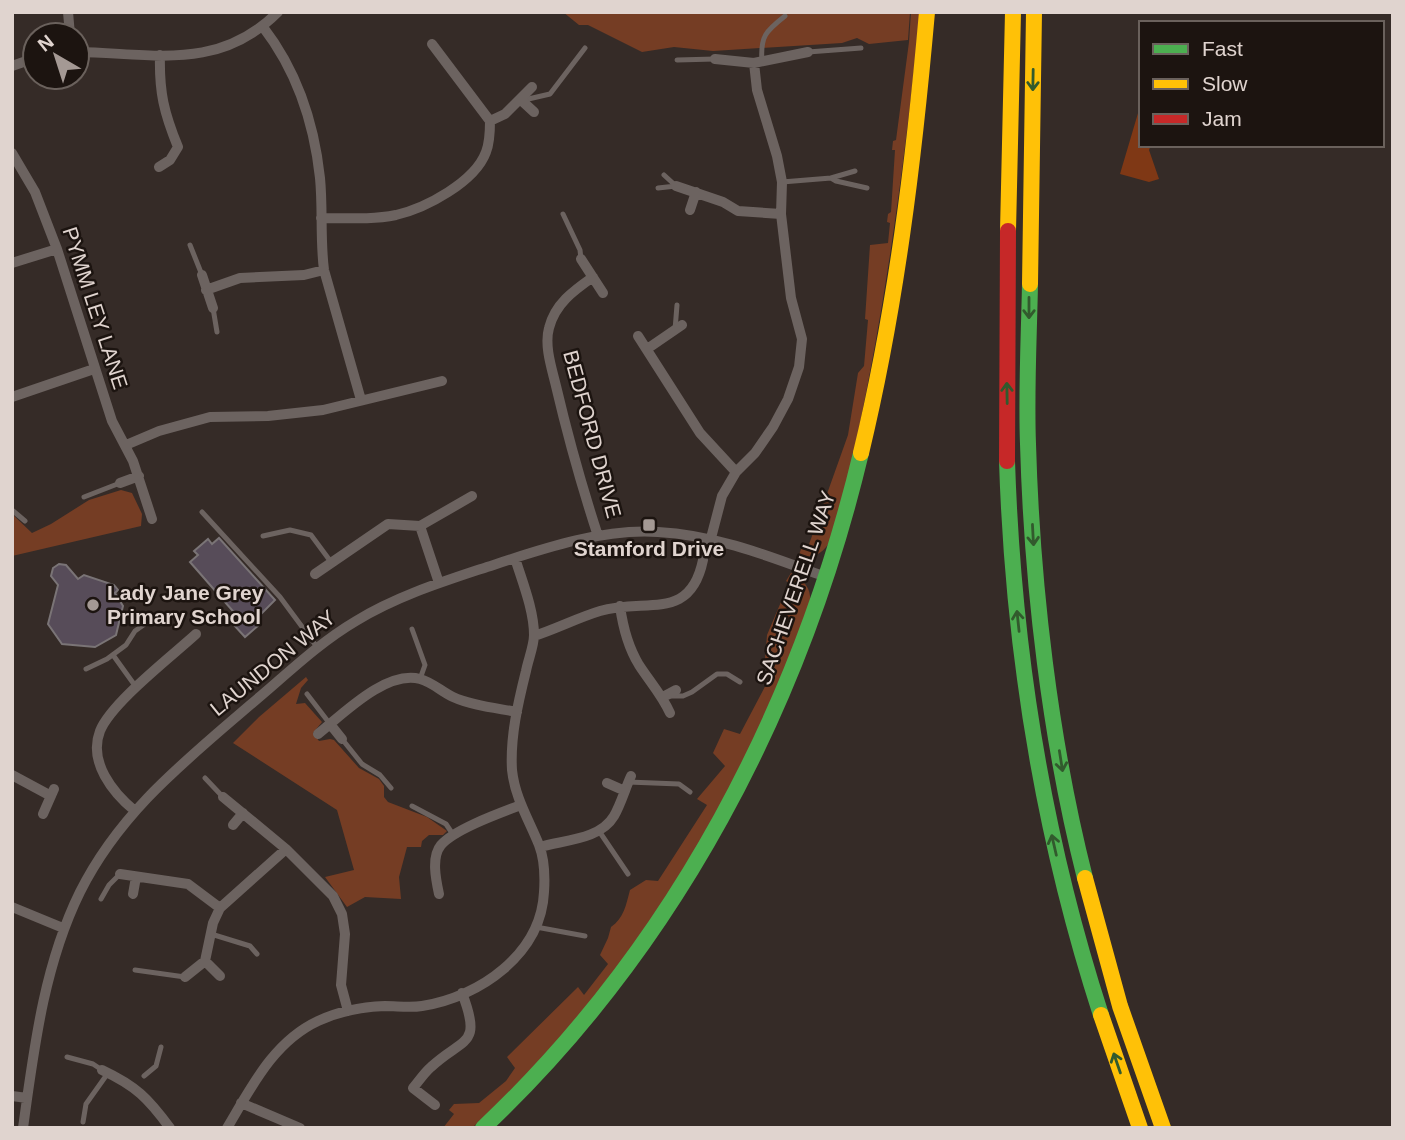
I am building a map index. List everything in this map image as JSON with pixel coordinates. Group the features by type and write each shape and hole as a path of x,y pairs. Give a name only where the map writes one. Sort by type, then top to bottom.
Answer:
{"main road":[{"name":"SACHEVERELL WAY","path":"483,1128 526,1087 593,1012 637,954 677,893 752,761 804,643 827,577 854,481 888,315 914,139 927,12"},
{"path":"1013,12 1006,392 1013,581 1019,635 1045,806 1068,905 1098,1009 1140,1128"},
{"path":"1034,12 1028,443 1043,641 1062,767 1084,874 1120,1006 1163,1128"}],"street":[{"path":"91,53 196,55 219,50 246,38 263,27 278,12"},
{"path":"263,27 297,80 310,126 320,177 324,270 361,400"},
{"path":"321,218 368,218 398,214 424,205 449,192 471,175 482,161 491,135 490,121 432,44"},
{"path":"715,59 758,62 808,52"},
{"path":"160,55 164,115 177,147"},
{"path":"711,538 722,496 736,472 755,453 773,427 788,399 799,367 802,339 791,298 781,214 782,182 757,90 758,62"},
{"path":"490,121 505,114 532,87"},
{"path":"521,100 534,111"},
{"path":"177,147 191,148"},
{"path":"159,167 170,160 177,147"},
{"name":"PYMM LEY LANE","path":"12,153 35,192 57,249 112,421 126,444 152,519"},
{"path":"676,186 723,202 738,211 781,214"},
{"path":"690,210 696,192"},
{"path":"12,263 57,249"},
{"path":"581,258 603,293"},
{"path":"206,290 240,278 304,275 324,270"},
{"path":"202,275 212,308"},
{"name":"BEDFORD DRIVE","path":"593,277 572,291 556,308 548,331 549,357 561,409 598,536"},
{"path":"647,349 679,328"},
{"path":"638,335 700,433 736,472"},
{"path":"12,397 94,369"},
{"path":"126,444 159,431 210,417 268,416 323,410 442,381"},
{"path":"120,483 139,476"},
{"path":"315,574 388,524 420,526 472,496"},
{"path":"420,526 439,583"},
{"name":"LAUNDON WAY","path":"23,1128 46,986 63,928 102,854 165,778 317,647 356,621 402,596 515,558 598,536 655,531 711,538 827,577"},
{"path":"226,1128 274,1055 290,1040 317,1022 348,1011 383,1006 422,1006 462,993 502,971 528,943 536,926 544,895 544,876 540,847 521,805 512,769 517,712 534,636 515,558"},
{"path":"534,636 598,611 620,607 664,606 680,599 692,589 700,575 703,560"},
{"path":"700,575 712,580"},
{"path":"620,607 630,646 640,666 663,697 670,713"},
{"path":"135,811 117,796 107,782 97,748 99,733 107,718 136,688 196,634"},
{"path":"318,734 386,683 404,678 420,679 467,702 517,712"},
{"path":"663,697 676,690"},
{"path":"330,724 342,739"},
{"path":"12,775 52,792 43,814"},
{"path":"540,847 599,831 612,819 628,783 607,783"},
{"path":"223,797 286,849 327,889 342,915 345,934 341,985 348,1011"},
{"path":"439,894 435,868 441,845 464,829 521,805"},
{"path":"233,825 243,813"},
{"path":"185,977 205,961 213,923 220,908 286,849"},
{"path":"120,874 188,884 220,908"},
{"path":"133,894 136,877"},
{"path":"12,907 63,928"},
{"path":"205,961 220,976"},
{"path":"435,1105 413,1088 431,1066 460,1047 469,1035 472,1018 462,993"},
{"path":"105,1071 135,1086 170,1128"},
{"path":"135,1086 144,1076"},
{"path":"12,1096 27,1098"},
{"path":"242,1103 300,1128"}],"lane":[{"path":"758,62 764,35 785,16"},
{"path":"521,100 550,94 585,48"},
{"path":"808,52 861,48"},
{"path":"677,60 715,59"},
{"path":"782,182 831,178 855,171"},
{"path":"664,175 676,186"},
{"path":"831,178 867,188"},
{"path":"658,188 676,186"},
{"path":"563,214 580,250 581,258"},
{"path":"190,245 202,275"},
{"path":"677,305 679,328"},
{"path":"212,308 217,331"},
{"path":"84,497 120,483"},
{"path":"12,510 25,521"},
{"path":"202,512 280,597 317,647"},
{"path":"263,536 290,530 311,535 331,562"},
{"path":"86,669 113,655 126,645 135,631 156,616"},
{"path":"412,629 425,665 420,679"},
{"path":"113,655 136,688"},
{"path":"663,697 683,696 717,674 727,674 740,682"},
{"path":"307,694 330,724"},
{"path":"342,739 362,764 380,775 391,788"},
{"path":"205,778 223,797"},
{"path":"628,783 679,784 690,792"},
{"path":"412,806 446,824 454,836"},
{"path":"599,831 628,874"},
{"path":"101,899 109,885 120,874"},
{"path":"536,926 585,936"},
{"path":"211,934 250,946 257,954"},
{"path":"135,970 185,977"},
{"path":"144,1076 156,1066 161,1047"},
{"path":"66,1057 93,1064 105,1071 86,1104 83,1122"}],"shaded area":[{"path":"563,12 910,12 908,40 869,44 857,38 842,43 713,51 674,47 642,52 588,25 579,25"},
{"path":"911,12 920,12 908,118 895,224 868,381 832,535 821,552 803,556 799,555 801,549 807,550 848,435 858,373 864,366 870,245 888,243 890,223 887,222 891,212 895,150 892,150 893,141 896,140"},
{"path":"1139,110 1139,147 1150,147 1159,179 1149,182 1120,174"},
{"path":"121,490 132,493 142,514 141,526 12,556 12,514 32,533 89,500"},
{"path":"791,573 808,588 810,602 807,615 776,691 735,779 662,905 606,984 575,1022 508,1094 472,1128 443,1128 454,1114 449,1110 454,1104 479,1103 506,1081 515,1068 507,1057 578,987 584,995 608,964 600,955 611,927 624,911 630,890 646,880 658,881 707,805 697,799 725,766 713,753 724,729 740,734 769,679 765,659 767,635"},
{"path":"306,677 308,680 301,688 296,704 305,703 322,722 313,733 319,741 334,740 359,768 379,779 384,786 384,797 388,802 427,817 447,831 443,835 429,835 422,841 421,847 407,847 399,877 401,899 365,897 347,907 325,877 354,870 337,810 233,743"}],"building":[{"path":"219,538 275,600 256,619 260,624 245,637 233,624 239,618 190,562 198,555 194,551 208,539 212,544"},
{"path":"59,564 66,565 78,579 84,575 114,585 118,590 115,593 123,606 116,635 95,647 62,644 48,624 58,585 51,576 53,568"}],"traffic: fast":[{"path":"1030,284 1027,424 1039,607 1062,772 1085,878"},
{"path":"483,1128 552,1057 614,982 671,902 721,818 765,731 803,641 835,548 861,453"},
{"path":"1007,461 1016,602 1034,742 1063,880 1101,1015"}],"traffic: slow":[{"path":"861,453 894,289 916,123 927,12"},
{"path":"1008,231 1013,12"},
{"path":"1030,284 1034,12"},
{"path":"1085,878 1120,1006 1163,1128"},
{"path":"1101,1015 1140,1128"}],"traffic: jam":[{"path":"1007,461 1008,231"}],"place":[{"name":"Stamford Drive","path":"649,525"},
{"name":"Lady Jane Grey Primary School","path":"93,605"}]}
